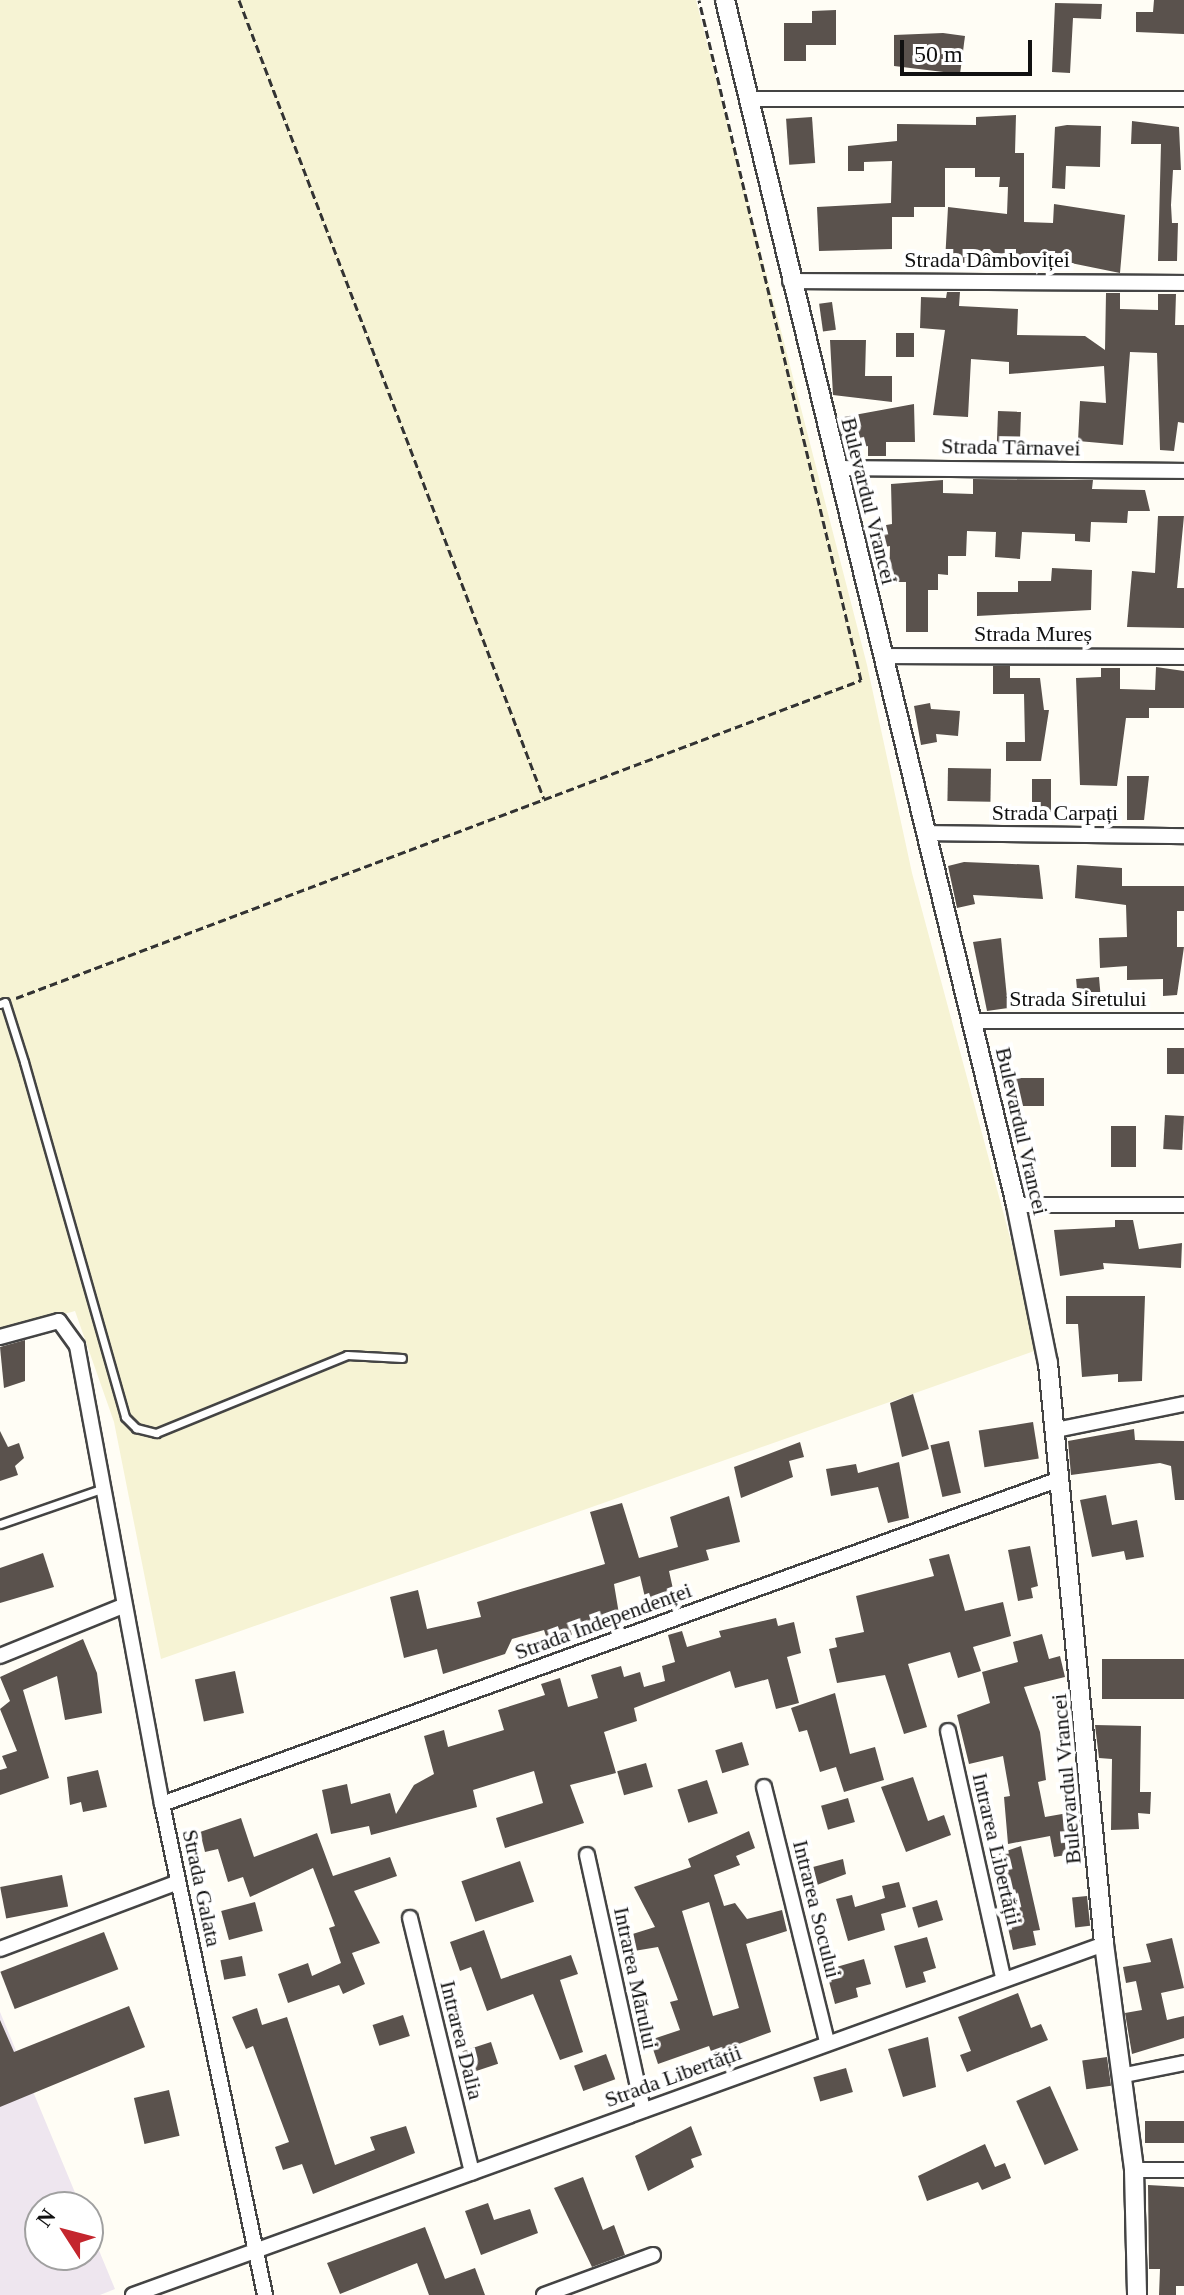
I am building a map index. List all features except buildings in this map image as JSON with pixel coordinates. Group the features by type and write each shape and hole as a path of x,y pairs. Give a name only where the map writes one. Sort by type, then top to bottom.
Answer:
{"street":[{"name":"Bulevardul Vrancei","path":"725,0 790,281 1016,1205 1056,1430 1104,1944 1125,2075 1134,2170 1137,2295"},
{"path":"748,99 1184,99"},
{"name":"Strada Dâmboviței","path":"790,281 1184,283"},
{"name":"Strada Târnavei","path":"837,468 1184,471"},
{"name":"Strada Mureș","path":"882,656 1184,657"},
{"name":"Strada Carpați","path":"926,833 1184,836"},
{"name":"Strada Siretului","path":"972,1021 1184,1021"},
{"path":"1016,1205 1184,1205"},
{"name":"Strada Galata","path":"0,1337 51,1321 72,1332 162,1804 265,2295"},
{"path":"1056,1430 1184,1404"},
{"name":"Strada Independenței","path":"162,1804 1060,1479"},
{"path":"0,1656 123,1606"},
{"name":"Intrarea Libertății","path":"948,1731 1003,1977"},
{"name":"Intrarea Socului","path":"764,1787 827,2042"},
{"name":"Intrarea Mărului","path":"587,1855 643,2110"},
{"path":"0,1949 178,1882"},
{"name":"Intrarea Dalia","path":"410,1918 472,2173"},
{"name":"Strada Libertății","path":"133,2295 1003,1977 1104,1944"},
{"path":"1125,2075 1184,2063"},
{"path":"1134,2170 1184,2170"},
{"path":"544,2295 653,2255"}],"lane":[{"path":"2,1003 125,1417 136,1428 156,1433 347,1355 402,1358"},
{"path":"0,1524 104,1488"}],"path":[{"path":"239,0 544,799"},
{"path":"2,1003 861,680 699,0"}],"shaded area":[{"path":"0,0 696,0 867,665 912,873 1040,1349 161,1659 114,1422 75,1311 0,1332"},
{"path":"0,2012 74,2191 24,2191 24,2271 104,2271 104,2263 115,2289 100,2295 0,2295"}]}
